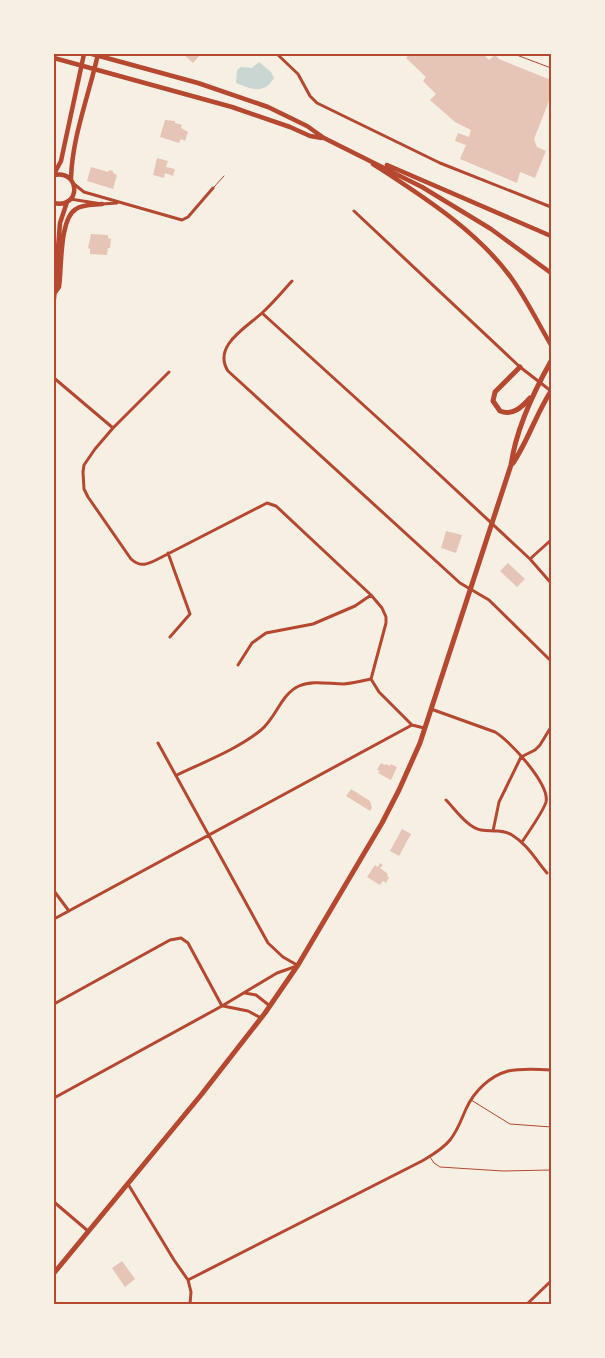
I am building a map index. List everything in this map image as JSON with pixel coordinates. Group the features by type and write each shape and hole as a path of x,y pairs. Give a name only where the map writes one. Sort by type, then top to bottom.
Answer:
{"highway":[{"path":"54,1273 271,1006 298,965 392,804 420,743 511,465 514,446 532,396 551,361"},
{"path":"520,367 495,392 493,401 500,411 510,413 517,411 532,396"},
{"path":"511,465 521,451 537,415 551,392"}],"main road":[{"path":"54,175 61,161 84,54"},
{"path":"54,299 60,223 74,190 72,182 73,152 94,70 96,54 238,95 268,107 307,126 324,138 401,175 454,205 491,229 551,273"},
{"path":"54,58 232,108 310,136 324,138"},
{"path":"356,153 405,172 448,193 551,236"},
{"path":"356,153 435,206 478,242 512,278 551,345"},
{"path":"54,175 61,174 72,182"},
{"path":"54,203 62,204 69,201"},
{"path":"54,294 59,287 64,228 69,215 76,209 102,204"}],"street":[{"path":"277,54 300,76 310,96 317,103 440,163 551,208"},
{"path":"72,182 84,192 182,220 188,217 213,188"},
{"path":"69,201 102,204 118,203"},
{"path":"354,211 520,367 551,392"},
{"path":"292,280 226,348 223,359 228,371 460,583 489,600 551,661"},
{"path":"262,313 530,559 551,583"},
{"path":"169,372 114,428 89,456 84,465 82,480 88,497 120,546 131,559 142,565 259,507 269,503 280,508 371,595 382,608 386,618 384,633 372,669 371,678 374,687 412,725 424,728"},
{"path":"54,378 114,428"},
{"path":"530,559 551,540"},
{"path":"168,553 190,614 170,637"},
{"path":"238,665 252,643 266,633 313,624 355,606 371,595"},
{"path":"177,775 239,744 260,731 271,720 290,692 297,687 316,683 351,683 371,678"},
{"path":"430,709 504,737 538,779 546,791 546,802 522,842"},
{"path":"54,919 412,725"},
{"path":"493,831 499,802 521,757 535,750 540,745 551,727"},
{"path":"158,742 268,943 282,957 298,965"},
{"path":"446,800 470,824 479,830 505,832 522,842 547,873"},
{"path":"54,891 69,911"},
{"path":"54,1004 170,940 181,938 191,947 222,1006"},
{"path":"54,1098 222,1006 278,973 298,965"},
{"path":"242,994 256,994 271,1006"},
{"path":"222,1006 248,1011 262,1018"},
{"path":"188,1280 441,1149 451,1139 460,1124 470,1100 490,1080 506,1072 551,1070"},
{"path":"128,1184 188,1280 191,1292 190,1304"},
{"path":"54,1202 88,1231"},
{"path":"527,1304 551,1281"}],"lane":[{"path":"514,54 551,68"},
{"path":"213,188 224,176"},
{"path":"470,1100 510,1124 551,1127"},
{"path":"430,1156 440,1168 503,1171 551,1170"}],"shaded area":[{"path":"259,62 271,72 274,78 266,87 257,89 236,83 237,70 241,67 252,68"}],"building":[{"path":"183,54 201,54 193,63"},
{"path":"410,54 483,54 489,60 495,55 499,59 551,80 551,96 534,139 537,147 546,151 535,178 520,172 517,183 460,159 466,145 455,141 458,133 469,137 471,130 455,122 430,100 436,94 423,81 426,77 406,58"},
{"path":"165,120 175,121 175,123 182,125 181,128 188,132 185,141 181,139 179,143 160,137"},
{"path":"157,158 168,161 166,167 175,169 173,176 165,173 164,178 153,175"},
{"path":"91,167 108,172 109,170 113,171 117,175 113,189 87,181"},
{"path":"91,234 108,235 108,238 111,239 107,255 90,254 90,249 88,248"},
{"path":"446,531 462,535 456,553 441,548"},
{"path":"508,563 525,579 517,587 500,571"},
{"path":"381,763 397,767 391,780 378,773 380,771 377,770"},
{"path":"351,789 370,801 372,808 370,811 346,796"},
{"path":"402,829 411,834 399,856 390,851"},
{"path":"380,863 383,865 380,868 389,877 386,883 383,881 380,885 367,877 375,865 378,867"},
{"path":"122,1261 135,1279 125,1287 112,1268"}]}
